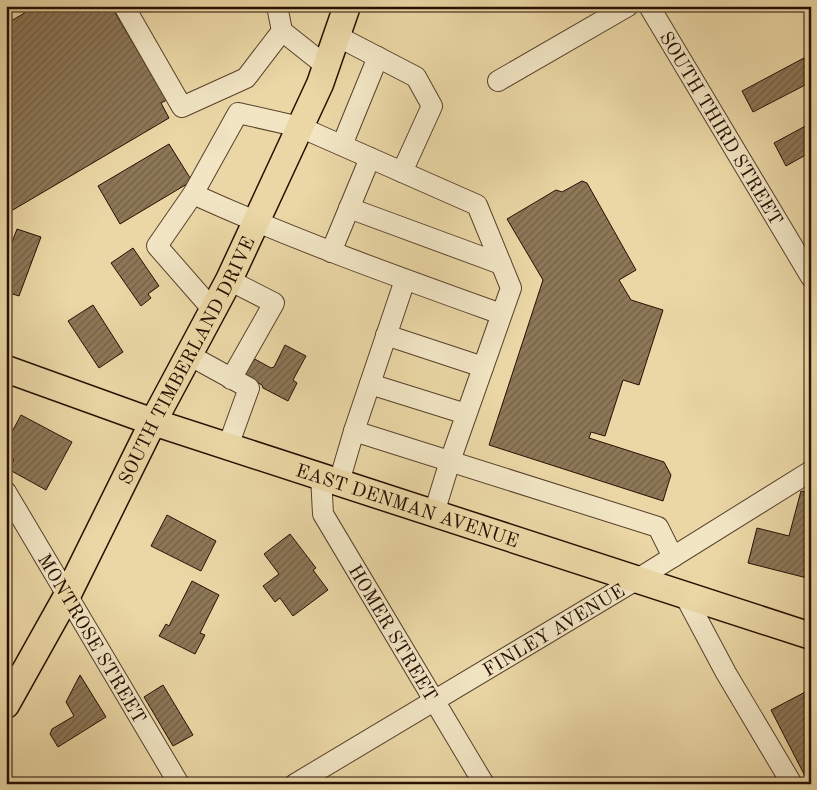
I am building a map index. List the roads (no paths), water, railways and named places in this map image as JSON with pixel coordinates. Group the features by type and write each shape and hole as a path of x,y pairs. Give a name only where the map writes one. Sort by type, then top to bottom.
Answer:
{"main road":[{"name":"SOUTH TIMBERLAND DRIVE","path":"9,693 68,594 153,422 229,280 300,127 326,66 348,6"},
{"name":"EAST DENMAN AVENUE","path":"6,369 153,422 811,636"}],"street":[{"path":"124,6 182,107 246,78 282,31"},
{"path":"277,6 282,31 326,66"},
{"path":"498,81 628,6"},
{"name":"SOUTH THIRD STREET","path":"649,6 811,277"},
{"path":"337,36 416,77 432,106 402,172"},
{"path":"342,145 378,57"},
{"path":"213,310 157,246 193,194 238,113 300,127 477,205 510,288 434,513"},
{"path":"331,252 370,158"},
{"path":"193,194 331,252 502,314"},
{"path":"349,208 501,264"},
{"path":"229,280 274,303 231,379"},
{"name":"HOMER STREET","path":"405,280 354,431 330,479 323,514 484,784"},
{"path":"386,335 483,367"},
{"path":"189,355 249,388 228,446"},
{"path":"370,384 466,414"},
{"path":"354,431 658,527 673,557"},
{"name":"FINLEY AVENUE","path":"294,784 636,580 811,471"},
{"name":"MONTROSE STREET","path":"6,492 179,784"},
{"path":"686,596 726,673 792,784"}]}
